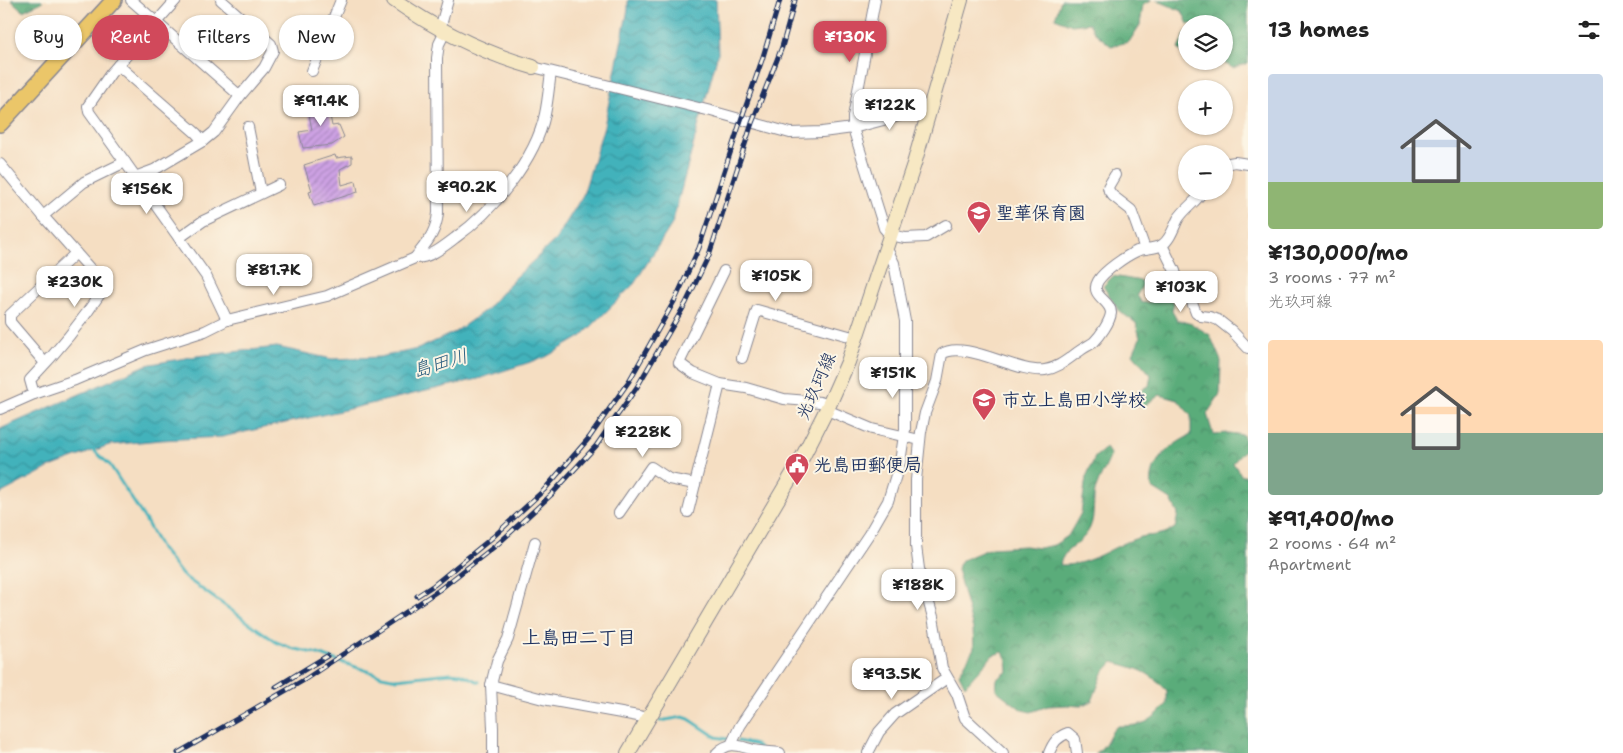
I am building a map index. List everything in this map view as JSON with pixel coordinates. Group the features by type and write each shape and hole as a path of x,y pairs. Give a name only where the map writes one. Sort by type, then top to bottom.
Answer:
{"main road":[{"path":"0,124 114,0"},
{"path":"394,0 442,31 512,61 533,67"},
{"name":"光玖珂線","path":"628,753 802,458 828,408 848,362 914,164 961,0"}],"street":[{"path":"131,0 149,15"},
{"path":"162,15 176,0"},
{"path":"135,177 154,170 214,132 240,96 264,68 272,51 271,44 221,0"},
{"path":"312,71 341,0"},
{"path":"415,258 437,226 437,58 448,0"},
{"path":"717,753 732,742 863,542 888,501 900,462 905,437 905,321 894,263 853,128 852,116 875,0"},
{"path":"169,33 240,96"},
{"path":"122,60 88,106 89,112 206,276 227,320"},
{"path":"118,65 196,133 202,141"},
{"path":"533,67 712,111 790,133 822,132 853,128 906,114 927,116"},
{"path":"0,409 146,350 205,331 227,320 327,296 415,258 424,258 442,248 485,214 506,189 534,145 545,114 551,72"},
{"path":"248,127 261,194"},
{"path":"43,216 84,182 124,162"},
{"path":"1233,162 1248,164"},
{"path":"0,164 101,281 102,291 86,315 30,380 34,394"},
{"path":"1115,175 1108,187 1109,191 1131,210 1145,249"},
{"path":"179,238 203,221 279,185"},
{"path":"1003,753 965,718 957,694 942,668 933,617 919,569 916,546 916,480 920,440 925,413 937,381 942,354 947,351 974,352 1011,365 1042,371 1050,370 1061,364 1095,341 1108,322 1111,313 1110,307 1099,297 1096,289 1097,282 1103,274 1127,256 1166,242 1179,218 1196,200"},
{"path":"888,241 919,239 946,225"},
{"path":"1162,245 1177,278 1188,291 1196,313 1218,320 1232,331 1248,348"},
{"path":"46,363 10,322 10,315 76,253"},
{"path":"724,271 679,363 693,373 720,384 746,388 784,399 820,402 828,408 872,429 920,440"},
{"path":"742,358 757,310 856,338"},
{"path":"688,512 720,384"},
{"path":"619,513 651,468 669,479 695,484"},
{"path":"493,753 491,685 497,662 508,639 535,542"},
{"path":"868,753 885,724 895,714 947,678"},
{"path":"491,685 544,699 649,718"},
{"path":"1049,753 1052,744 1059,736 1068,733 1075,739 1078,753"},
{"path":"732,742 759,751 780,753"}],"green space":[{"path":"11,0 42,0 42,2 23,11"},
{"path":"1061,0 1153,0 1143,5 1140,25 1129,42 1111,46 1094,32 1089,23 1072,25 1055,18"},
{"path":"1156,0 1248,0 1248,63 1233,68 1233,15 1184,15 1182,11"},
{"path":"1113,276 1141,281 1143,285 1137,295 1142,303 1170,299 1174,302 1172,311 1177,320 1192,324 1210,335 1221,361 1220,394 1207,414 1213,434 1229,433 1243,435 1248,446 1233,463 1242,476 1248,476 1248,753 1095,753 1103,747 1117,726 1145,722 1167,704 1167,691 1155,679 1137,669 1122,664 1113,662 1103,673 1092,701 1080,706 1048,706 1031,712 1022,710 996,690 997,679 1008,671 1007,660 1003,652 993,655 965,686 959,674 974,648 973,629 957,569 962,560 991,548 1025,546 1039,548 1054,545 1068,536 1081,513 1086,477 1095,457 1106,448 1111,455 1095,491 1093,518 1090,528 1084,537 1067,551 1060,565 1092,559 1144,536 1163,534 1175,528 1178,514 1171,500 1152,488 1153,470 1168,449 1191,435 1191,416 1178,400 1160,395 1142,407 1129,405 1131,395 1149,386 1151,375 1133,354 1140,338 1136,323 1119,311 1103,286"}],"water":[{"name":"島田川","path":"628,0 716,0 718,53 672,224 634,284 582,336 546,357 478,379 340,411 222,437 109,445 50,467 0,494 0,429 146,365 197,356 277,347 332,359 380,357 418,349 455,332 487,309 512,281 556,239 583,195 604,126 628,9"}],"building":[{"path":"327,100 332,126 339,125 344,137 332,145 303,148 299,132 312,130 307,104"},
{"path":"335,155 336,158 352,156 352,163 340,169 342,185 356,181 358,192 314,206 309,192 312,191 304,165"}],"waterway":[{"path":"92,449 110,465 146,521 160,547 182,575 276,642 382,676 397,679 450,673 461,674 479,682"},
{"path":"660,721 683,717 716,737 732,740"},
{"path":"738,741 756,745 759,748"}],"railway":[{"path":"417,596 434,585 493,537 544,490 589,438 629,381 676,298 699,248 762,60 780,0"},
{"path":"178,753 304,680 439,590 499,543 551,495 596,446 637,387 686,303 709,255 752,123 782,47 795,0"},
{"path":"276,687 327,656"}],"place":[{"name":"聖華保育園","path":"979,234"},
{"name":"市立上島田小学校","path":"984,421"},
{"name":"光島田郵便局","path":"797,486"}],"district":[{"name":"上島田二丁目","path":"579,637"}]}
